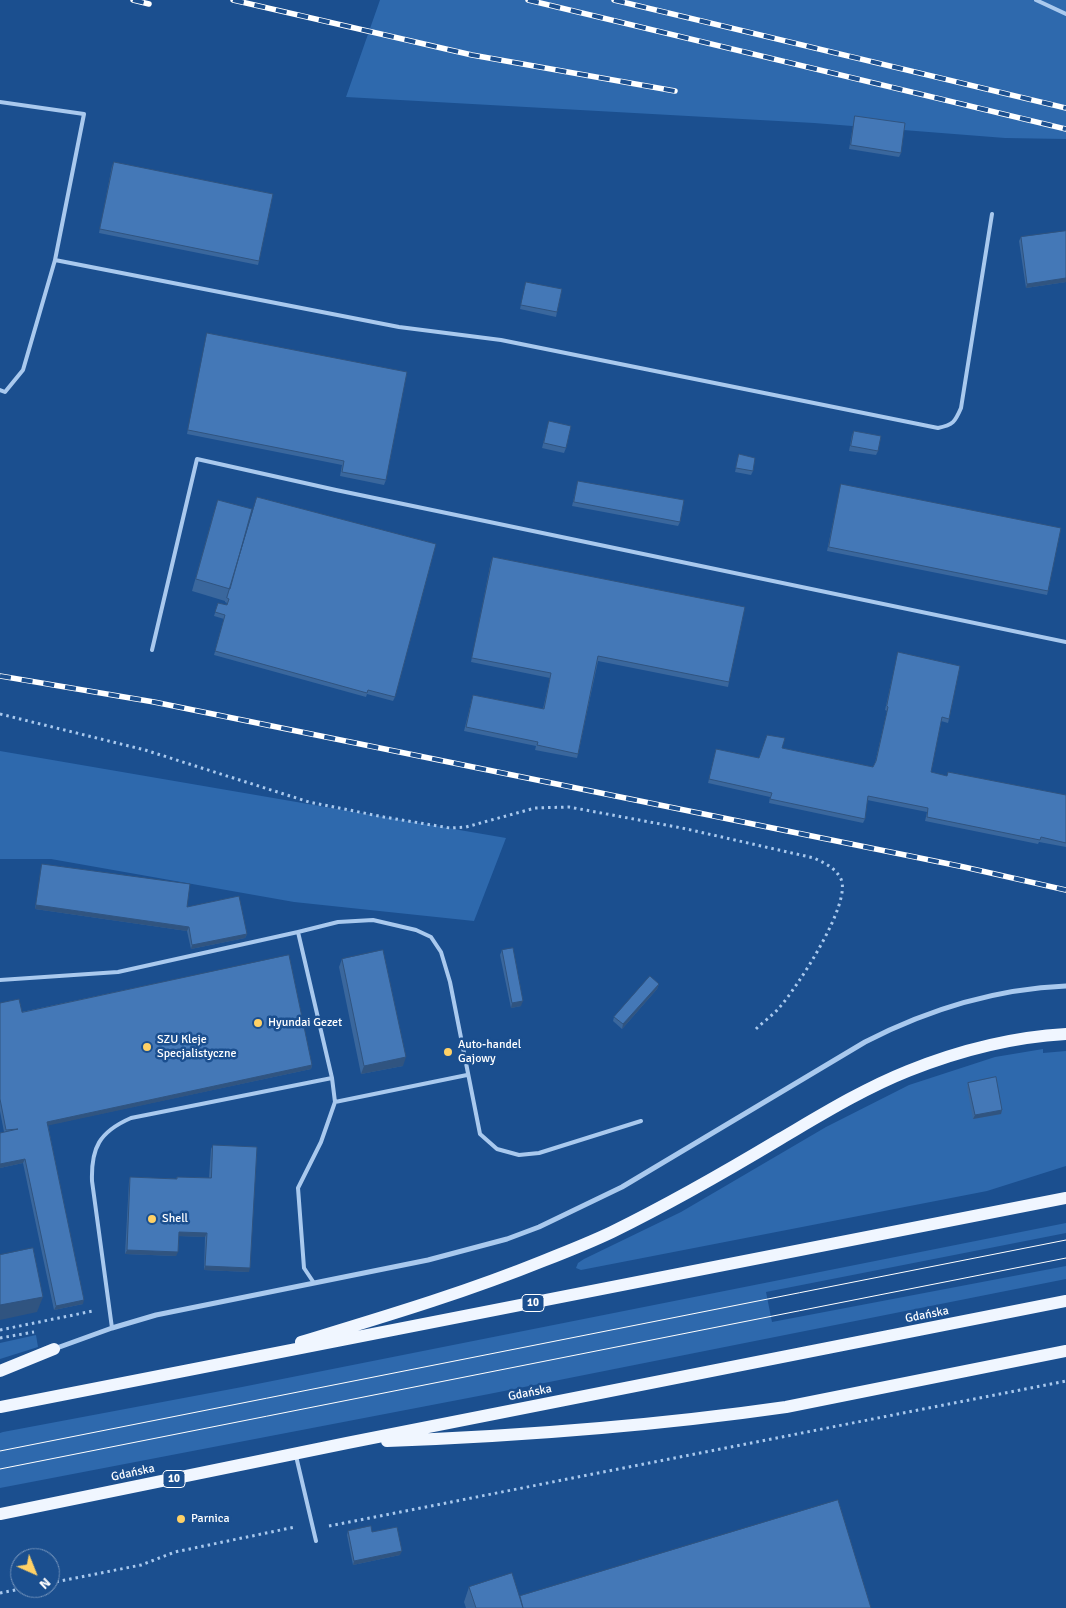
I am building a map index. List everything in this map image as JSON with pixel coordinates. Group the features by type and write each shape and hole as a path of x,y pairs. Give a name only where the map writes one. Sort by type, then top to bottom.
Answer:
{"main road":[{"path":"237,1362 474,1288 578,1247 657,1210 829,1110 907,1071 944,1057 998,1043 1040,1035 1066,1034"},
{"path":"1026,1206 1066,1189"},
{"name":"10","path":"0,1407 1066,1198"},
{"name":"Gdańska","path":"0,1514 347,1443 1066,1301"},
{"path":"0,1371 54,1349"},
{"path":"347,1443 557,1430 786,1407 1066,1351"}],"street":[{"path":"54,1349 156,1314 445,1256 507,1239 540,1227 622,1187 865,1042 898,1025 928,1013 988,996 1028,989 1066,986"}],"lane":[{"path":"1036,0 1066,14"},
{"path":"0,102 84,114 55,260 22,370 5,392 0,390"},
{"path":"55,260 399,327 501,340 938,428 950,425 961,408 992,214"},
{"path":"152,650 197,459 336,490 1066,642"},
{"path":"0,980 118,972 338,922 373,920 416,930 431,937 441,952 450,982 480,1134 497,1149 519,1155 539,1153 640,1121"},
{"path":"298,932 336,1102 321,1142 298,1188 304,1268 314,1283"},
{"path":"336,1102 467,1075"},
{"path":"112,1328 92,1182 94,1152 103,1137 118,1124 131,1118 332,1078"},
{"path":"0,1411 41,1399"},
{"path":"296,1454 316,1541"}],"path":[{"path":"0,714 145,750 309,802 384,817 450,828 466,827 535,808 569,807 682,828 814,858 834,870 841,880 840,907 800,980 779,1008 756,1029"},
{"path":"0,1330 109,1307"},
{"path":"60,1581 141,1565 184,1550 291,1527 328,1526 390,1515 1066,1381"}],"shaded area":[{"path":"380,0 1066,0 1066,139 1005,138 814,123 346,97"},
{"path":"0,751 506,838 474,921 294,902 51,859 0,859"},
{"path":"1043,1049 1043,1053 1066,1051 1066,1166 987,1191 581,1270 576,1268 578,1263 584,1259 681,1212 826,1127 909,1085 995,1057"},
{"path":"1066,1223 1066,1233 766,1292 772,1322 1066,1266 1066,1279 489,1394 0,1488 0,1433 3,1432 242,1387"},
{"path":"36,1335 38,1347 0,1359 0,1343"}],"building":[{"path":"855,116 905,123 901,153 851,145"},
{"path":"114,162 273,194 259,261 100,229"},
{"path":"1066,231 1066,278 1027,284 1021,237"},
{"path":"526,282 562,289 557,312 521,305"},
{"path":"207,333 407,372 386,480 342,472 344,461 188,430"},
{"path":"549,421 571,426 566,448 544,443"},
{"path":"854,431 881,436 878,451 851,446"},
{"path":"739,454 755,458 753,471 736,468"},
{"path":"578,481 684,500 680,522 574,502"},
{"path":"841,484 1061,528 1048,591 829,547"},
{"path":"257,497 436,544 395,697 368,690 367,693 215,651 225,615 215,612 218,603 227,605 229,599 227,598"},
{"path":"218,500 252,509 230,589 196,579"},
{"path":"493,557 745,607 729,682 598,656 578,754 537,745 538,742 466,727 473,695 544,709 551,673 472,658"},
{"path":"898,652 960,666 949,719 942,717 931,772 947,776 948,772 1066,795 1066,843 1041,837 1040,840 927,817 928,808 868,796 865,819 770,799 772,793 709,779 716,749 759,758 767,735 785,738 782,748 873,767 888,707"},
{"path":"42,864 190,884 187,907 239,896 247,934 192,945 189,927 36,905"},
{"path":"513,948 523,1001 512,1003 502,950"},
{"path":"383,950 406,1057 364,1066 342,959"},
{"path":"289,955 312,1065 47,1122 84,1300 56,1306 25,1159 0,1164 0,1133 18,1129 6,1130 0,1099 0,1003 19,999 22,1012"},
{"path":"650,976 659,984 623,1024 614,1017"},
{"path":"996,1077 1002,1110 975,1115 968,1083"},
{"path":"213,1145 257,1147 250,1268 205,1266 207,1233 179,1232 178,1252 127,1250 130,1177 211,1178"},
{"path":"33,1248 43,1297 0,1305 0,1255"},
{"path":"838,1500 871,1608 523,1608 520,1596"},
{"path":"371,1526 372,1532 397,1527 402,1551 354,1561 348,1531"},
{"path":"512,1573 523,1608 476,1608 469,1587"}],"tram line":[{"path":"0,1451 1066,1240"},
{"path":"0,1469 1066,1258"}],"railway":[{"path":"133,0 149,4"},
{"path":"233,0 472,55 675,91"},
{"path":"528,0 1066,129"},
{"path":"614,0 1066,108"},
{"path":"0,676 154,702 964,867 1066,890"}],"place":[{"name":"Hyundai Gezet","path":"258,1023"},
{"name":"SZU Kleje Specjalistyczne","path":"147,1047"},
{"name":"Auto-handel Gajowy","path":"448,1052"},
{"name":"Shell","path":"152,1219"},
{"name":"Parnica","path":"181,1519"}]}
